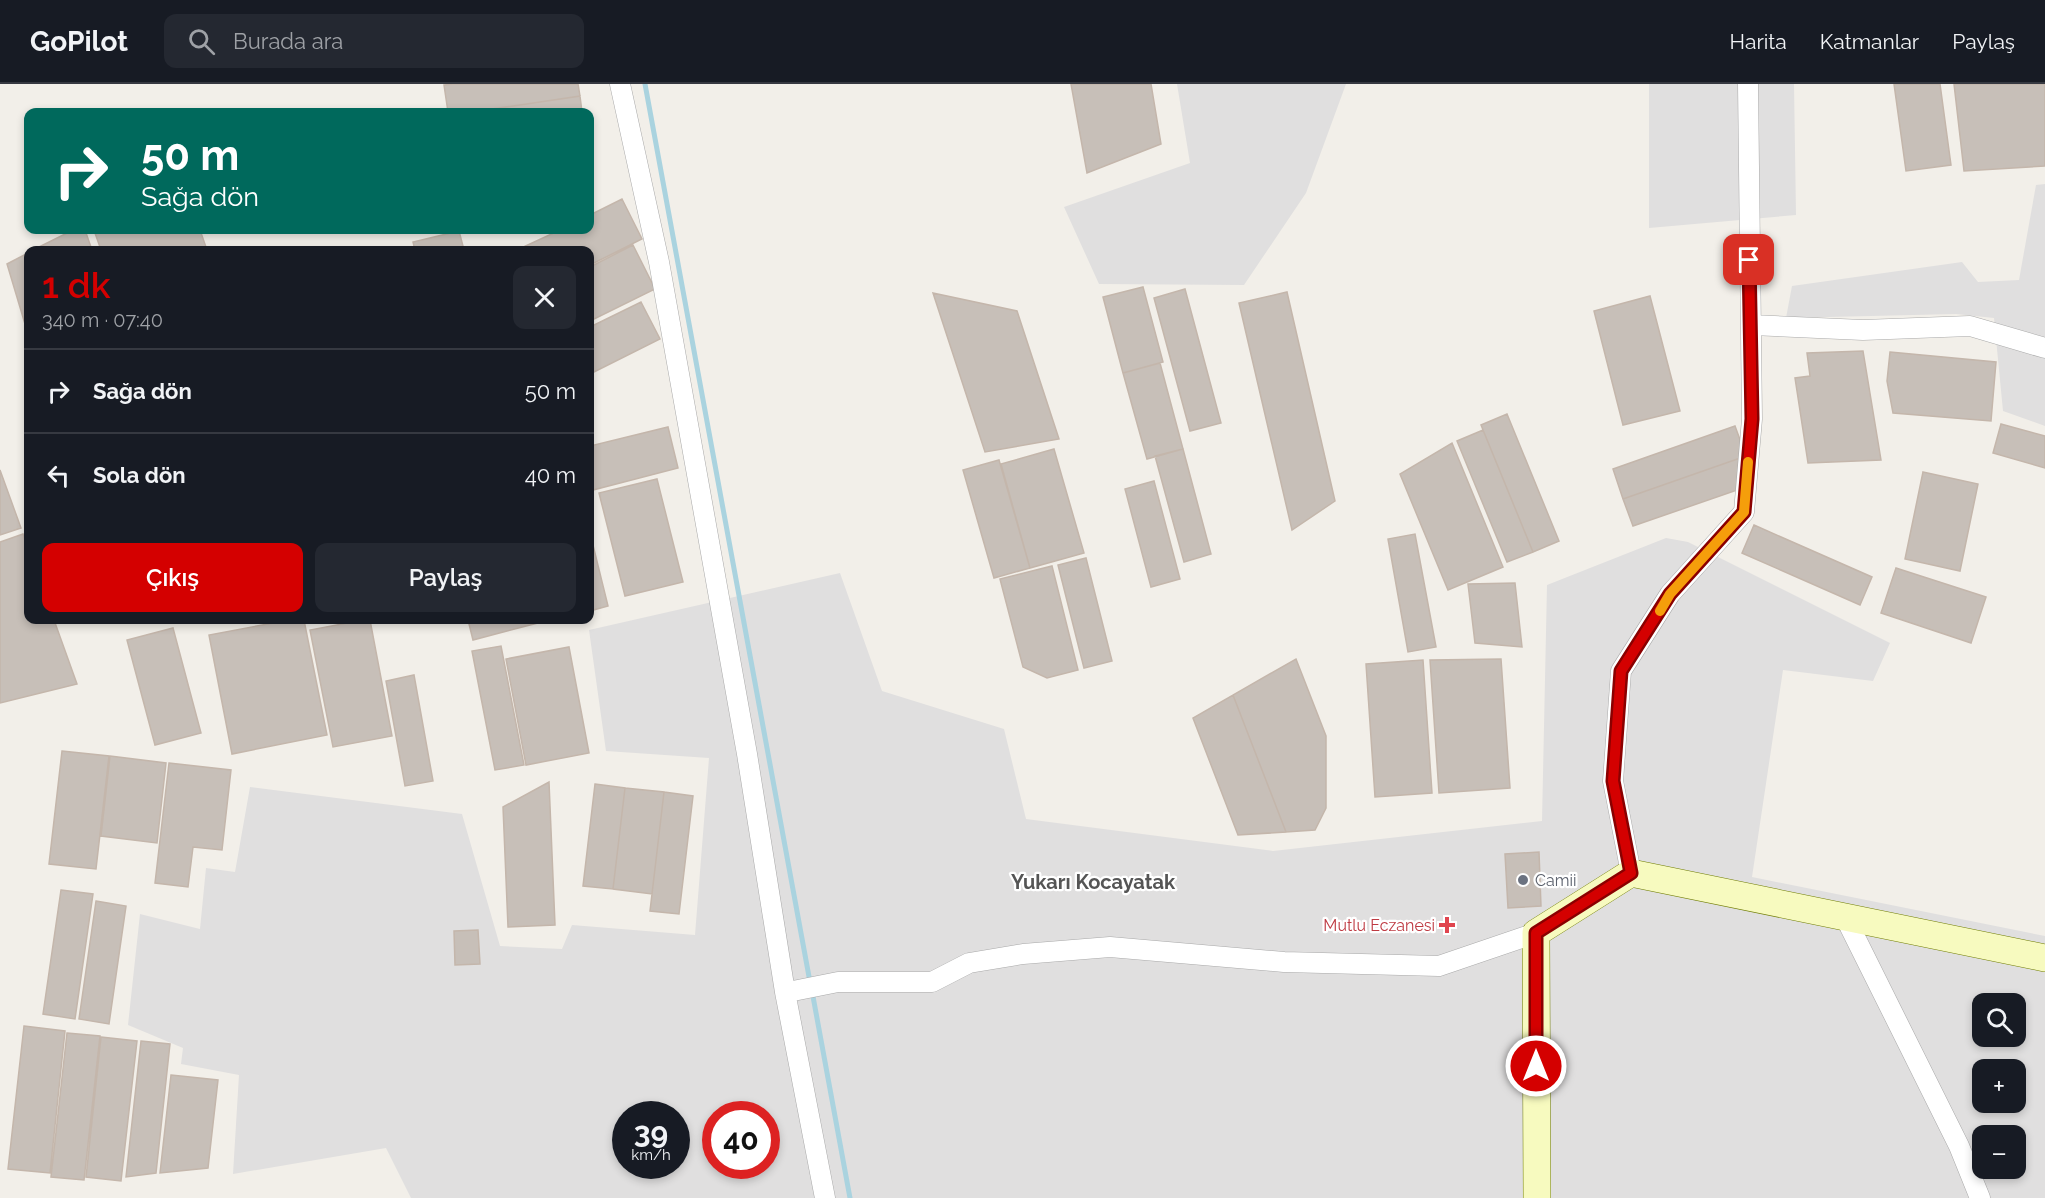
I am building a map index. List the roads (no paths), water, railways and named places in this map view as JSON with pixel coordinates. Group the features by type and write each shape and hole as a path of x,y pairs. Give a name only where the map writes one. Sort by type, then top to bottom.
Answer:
{"street":[{"path":"620,84 659,262 747,754 785,992 825,1198"},
{"path":"1631,873 1613,781 1621,671 1670,594 1744,512 1752,419 1752,325 1748,239 1748,84"},
{"path":"1752,325 1863,330 1970,326 2045,348"},
{"path":"793,991 838,982 932,982 969,963 1023,954 1110,947 1284,962 1439,966 1536,933 1631,873 2045,958"},
{"path":"1845,917 1959,1146 1980,1198"},
{"path":"1536,933 1537,1198"}],"waterway":[{"path":"645,84 810,982"},
{"path":"812,991 850,1198"}],"place":[{"name":"Camii","path":"1523,880"},
{"name":"Mutlu Eczanesi","path":"1447,925"}],"district":[{"name":"Yukarı Kocayatak","path":"1093,882"}]}
